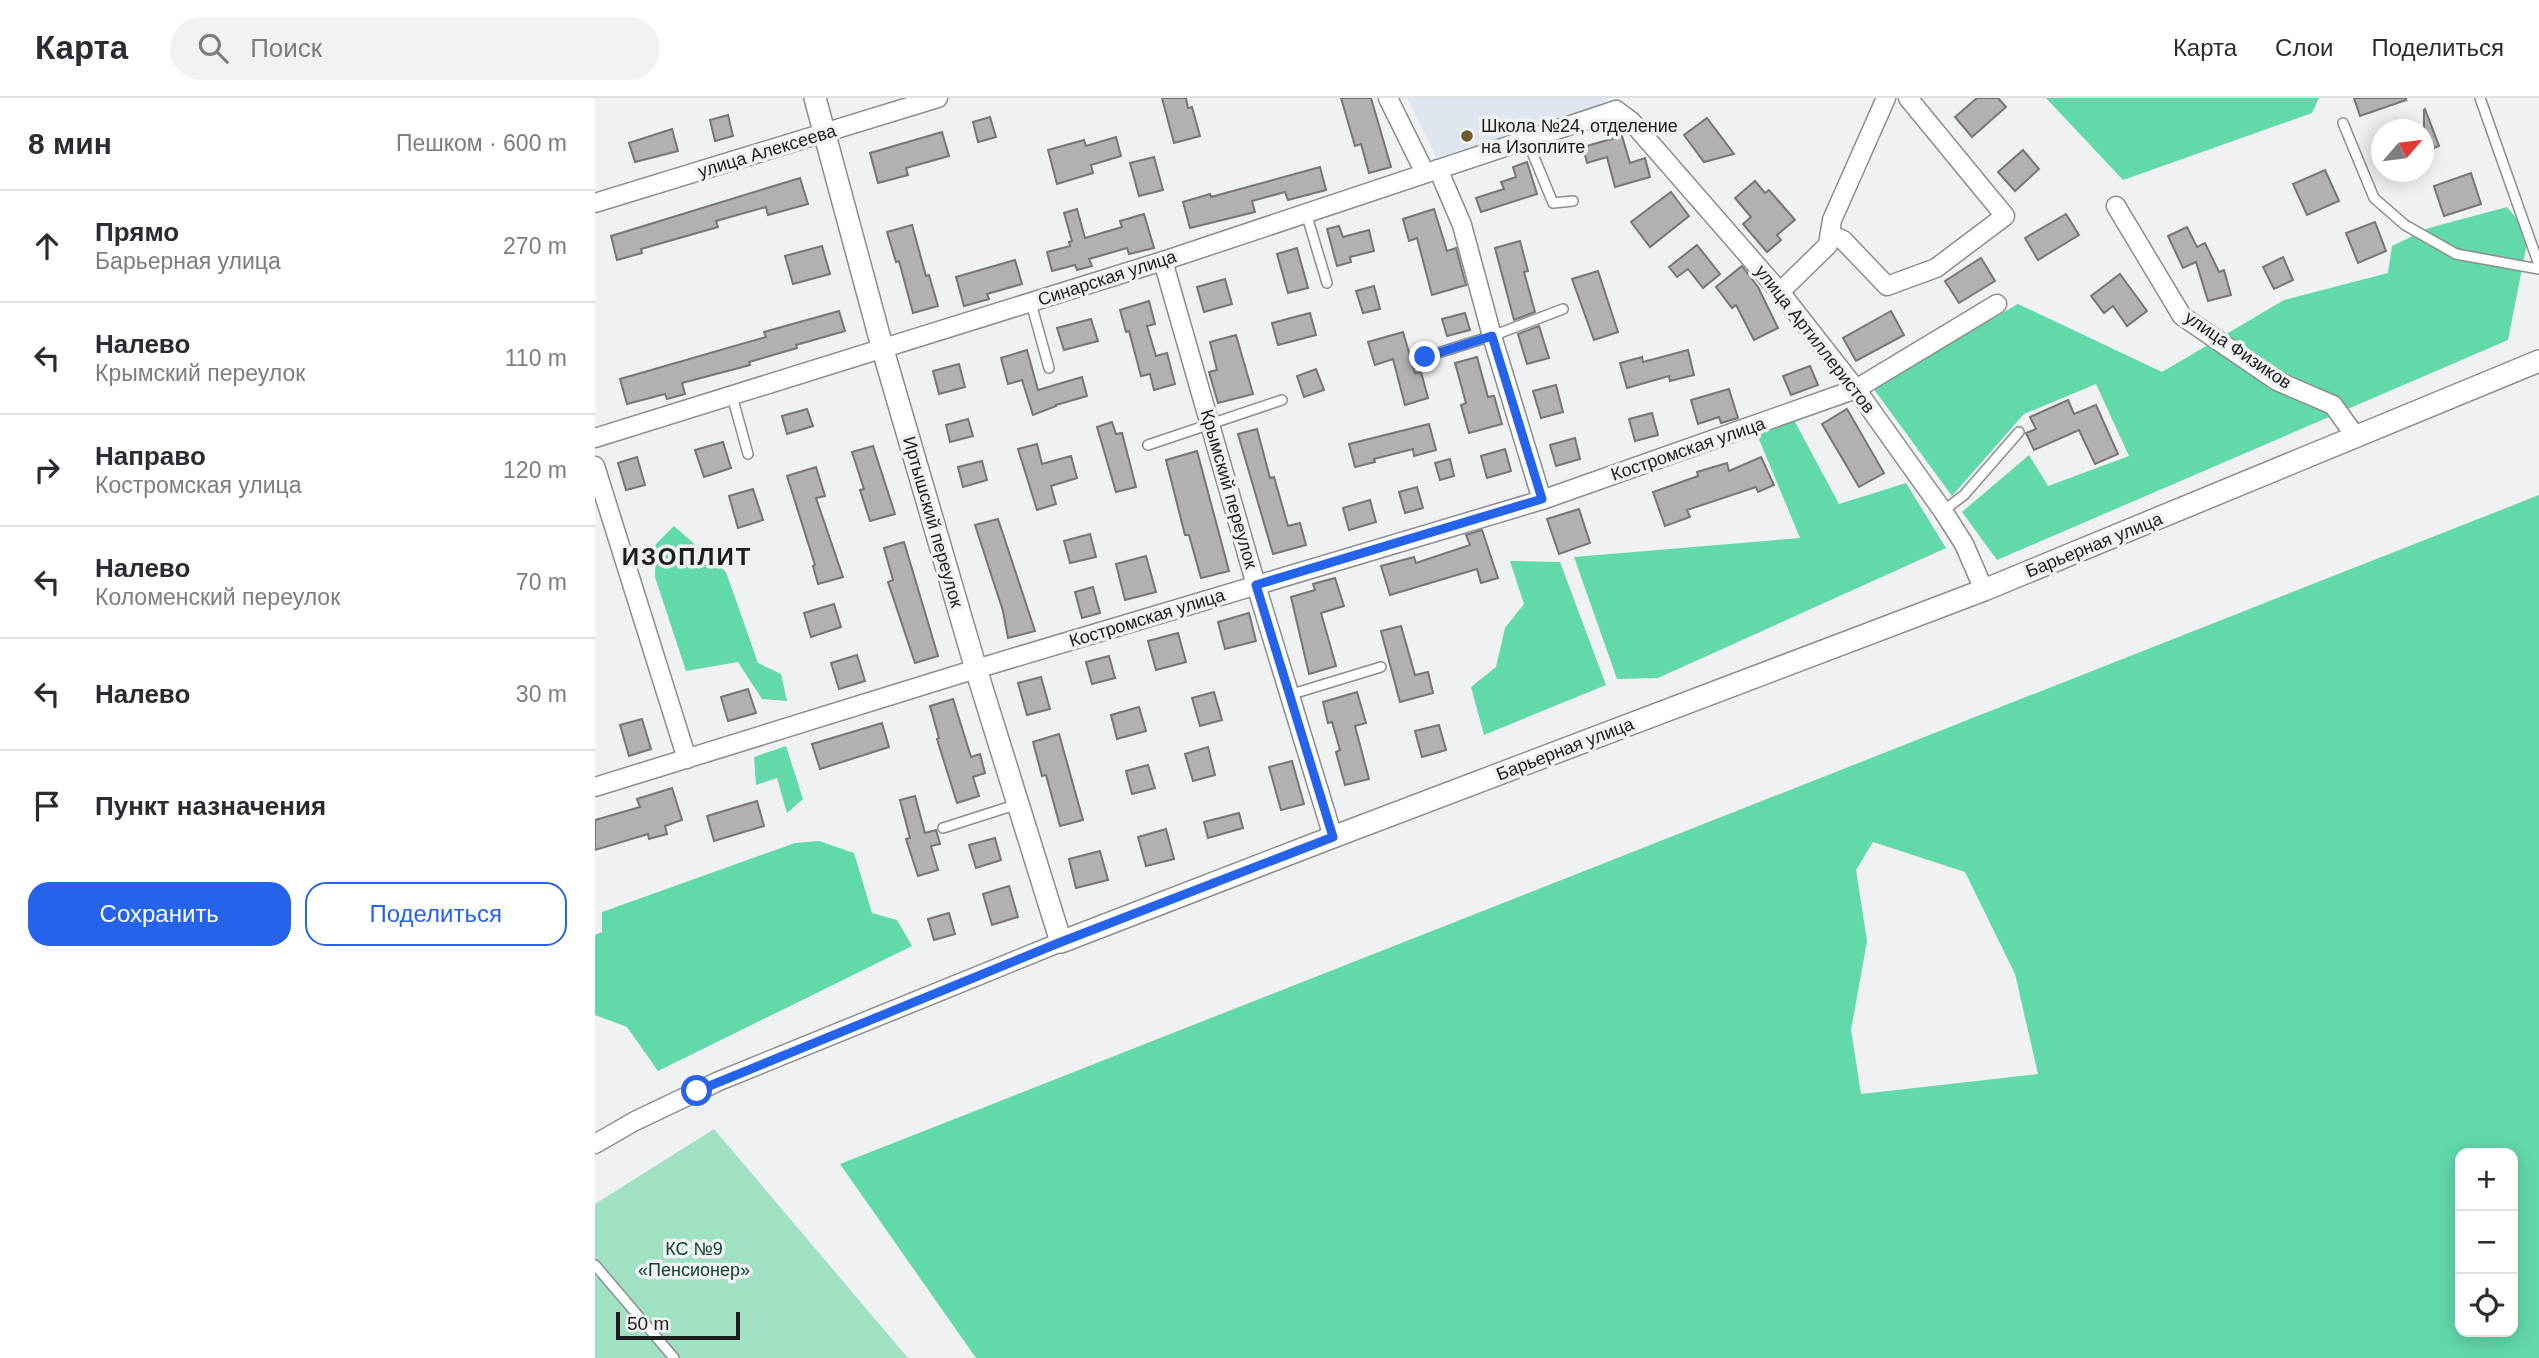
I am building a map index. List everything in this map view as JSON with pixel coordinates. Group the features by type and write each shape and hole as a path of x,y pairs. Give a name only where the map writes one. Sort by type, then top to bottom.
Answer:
{"street":[{"name":"Иртышский переулок","path":"815,98 883,349 976,669 1061,942"},
{"name":"улица Алексеева","path":"595,203 938,98"},
{"path":"1388,98 1462,225 1492,336 1542,499"},
{"path":"1780,292 1828,245 1832,220 1886,98"},
{"path":"1830,234 1843,240 1887,286 1936,268 2005,216 1908,98"},
{"name":"Синарская улица","path":"595,438 1163,261 1527,140 1620,104"},
{"name":"улица Артиллеристов","path":"1620,104 1631,121 1780,292 1856,389 1943,511 1964,544 1985,590"},
{"name":"улица Физиков","path":"2116,206 2182,316 2277,381 2333,405 2357,437"},
{"name":"Крымский переулок","path":"1163,261 1256,585 1333,837"},
{"name":"Костромская улица","path":"595,787 1542,499 1856,389 1997,304"},
{"name":"Барьерная улица","path":"595,1144 635,1121 719,1081 1061,942 1985,590 2539,361"},
{"path":"595,466 687,758"}],"lane":[{"path":"2343,122 2374,198 2405,225 2456,254 2539,267 2480,98"},
{"path":"1527,140 1553,203 1573,201"},
{"path":"1305,213 1327,283"},
{"path":"1031,303 1049,368"},
{"path":"1425,357 1492,336 1563,309"},
{"path":"732,396 748,454"},
{"path":"1148,445 1282,400"},
{"path":"1943,511 1964,495 2019,432"},
{"path":"1289,695 1381,667"},
{"path":"943,828 1018,804"},
{"path":"595,1265 674,1358"}],"shaded area":[{"name":"Школа №24, отделение на Изоплите","path":"1407,98 1608,98 1603,105 1437,159"}],"green space":[{"path":"2046,98 2319,98 2312,113 2123,180"},
{"path":"2507,207 2529,233 2508,340 1997,560 1962,512 2029,455 2048,486 2129,456 2096,384 2024,414 1952,496 1873,388 2018,304 2162,372 2284,300 2388,273 2392,246 2429,228"},
{"path":"1794,420 1839,504 1906,483 1946,548 1658,678 1617,679 1574,557 1800,538 1756,432"},
{"path":"2539,495 2539,1358 976,1358 840,1164","holes":["1873,842 1965,872 2015,974 2038,1074 1861,1094 1851,1030 1867,941 1856,870"]},
{"path":"674,526 726,572 758,663 781,674 787,701 762,699 738,662 686,671 655,577 656,544"},
{"path":"1510,561 1560,562 1606,685 1484,735 1471,687 1496,667 1505,628 1524,604"},
{"path":"786,746 803,799 787,813 777,778 756,785 754,757"},
{"path":"819,841 854,853 872,913 897,920 912,946 658,1071 627,1027 595,1015 595,935 602,932 602,912 795,843"},
{"name":"КС №9 «Пенсионер»","path":"714,1129 908,1358 595,1358 595,1204"}],"building":[{"path":"1162,98 1186,98 1188,108 1192,107 1200,136 1174,143"},
{"path":"1341,98 1371,98 1391,167 1369,173 1361,144 1355,146"},
{"path":"1977,98 1998,98 2006,107 1972,137 1955,117"},
{"path":"2354,98 2406,98 2406,100 2360,116"},
{"path":"728,115 733,136 715,141 710,120"},
{"path":"990,117 996,137 978,142 973,122"},
{"path":"1707,118 1734,154 1704,162 1684,135"},
{"path":"672,129 678,151 635,162 629,143"},
{"path":"942,132 949,156 906,168 908,175 878,183 870,153"},
{"path":"2434,133 2439,146 2434,148"},
{"path":"1622,136 1630,163 1645,158 1650,177 1615,187 1607,157 1587,163 1583,147"},
{"path":"1116,137 1121,156 1091,165 1093,173 1057,184 1048,150 1084,140 1086,146"},
{"path":"2023,150 2039,169 2015,191 1998,172"},
{"path":"1154,157 1163,190 1139,196 1130,163"},
{"path":"1527,162 1537,194 1481,212 1476,198 1504,189 1501,182 1516,177 1513,167"},
{"path":"1320,167 1326,190 1288,200 1285,192 1252,201 1255,212 1190,228 1183,202"},
{"path":"2325,170 2339,201 2307,215 2293,184"},
{"path":"2471,173 2481,204 2444,216 2434,186"},
{"path":"800,178 808,204 768,215 766,207 716,221 718,227 641,249 642,253 617,260 611,236"},
{"path":"1755,181 1765,193 1769,190 1795,220 1777,235 1781,240 1767,252 1743,224 1751,217 1735,198"},
{"path":"1671,192 1689,216 1650,247 1631,222"},
{"path":"1077,209 1085,238 1122,227 1120,221 1144,214 1154,248 1129,254 1127,248 1089,259 1092,266 1077,270 1075,265 1052,271 1047,252 1070,246 1069,242 1072,241 1064,213"},
{"path":"1434,209 1447,251 1456,248 1466,285 1432,295 1417,238 1409,241 1403,219"},
{"path":"2066,214 2079,235 2038,260 2025,238"},
{"path":"2375,222 2386,251 2358,263 2346,233"},
{"path":"912,225 926,276 929,275 938,306 913,313 899,261 896,262 887,232"},
{"path":"1339,226 1343,237 1369,230 1374,251 1350,257 1351,262 1337,266 1327,229"},
{"path":"2187,227 2197,247 2205,243 2219,272 2224,270 2231,295 2208,301 2196,262 2183,268 2168,236"},
{"path":"1520,241 1528,271 1524,272 1535,312 1514,320 1495,248"},
{"path":"1697,245 1720,274 1703,288 1688,269 1677,277 1669,267"},
{"path":"822,246 830,274 793,284 785,256"},
{"path":"1297,248 1308,288 1288,293 1277,254"},
{"path":"2283,257 2293,280 2274,289 2263,267"},
{"path":"1981,258 1995,281 1959,303 1945,281"},
{"path":"1015,260 1022,284 987,294 989,299 964,306 956,277"},
{"path":"1742,266 1758,287 1778,328 1754,340 1736,305 1732,308 1716,287"},
{"path":"1598,271 1618,332 1594,340 1572,279"},
{"path":"2120,274 2147,311 2127,326 2113,306 2104,313 2091,296"},
{"path":"1225,279 1232,304 1204,312 1197,287"},
{"path":"1374,286 1380,309 1363,313 1356,291"},
{"path":"1149,301 1155,324 1147,326 1156,356 1167,353 1175,384 1154,390 1150,374 1141,376 1129,331 1126,332 1120,310"},
{"path":"839,311 845,331 796,345 797,348 749,362 750,365 682,383 685,394 667,399 665,394 627,404 620,379 766,337 764,332"},
{"path":"1891,311 1904,335 1856,361 1843,338"},
{"path":"1310,313 1316,335 1278,345 1272,323"},
{"path":"1465,313 1470,330 1447,336 1442,319"},
{"path":"1091,319 1098,341 1064,350 1057,328"},
{"path":"1539,326 1549,358 1527,364 1518,334"},
{"path":"1403,332 1415,373 1421,372 1428,398 1405,405 1393,359 1375,365 1368,342"},
{"path":"1236,335 1253,394 1218,403 1209,372 1217,370 1210,342"},
{"path":"1027,350 1038,390 1082,377 1087,396 1033,415 1022,380 1008,384 1001,358"},
{"path":"1688,350 1694,375 1670,381 1669,376 1627,388 1620,363 1642,357 1643,362"},
{"path":"1477,357 1488,397 1494,396 1502,424 1469,433 1461,405 1466,403 1455,363"},
{"path":"959,364 965,387 939,394 933,371"},
{"path":"1810,366 1818,385 1791,395 1783,376"},
{"path":"1316,369 1324,390 1304,397 1297,376"},
{"path":"1556,385 1563,412 1541,418 1533,391"},
{"path":"1729,389 1738,418 1721,423 1719,417 1698,424 1691,400"},
{"path":"2068,400 2074,414 2096,405 2118,454 2095,464 2079,430 2034,450 2026,433 2036,429 2030,417"},
{"path":"807,409 813,426 787,434 782,416"},
{"path":"1847,409 1884,473 1859,487 1822,424"},
{"path":"1652,413 1658,435 1635,441 1629,419"},
{"path":"968,419 973,436 950,442 946,425"},
{"path":"1112,422 1116,434 1122,433 1136,487 1116,492 1097,427"},
{"path":"1429,424 1436,450 1414,456 1413,449 1355,467 1349,444"},
{"path":"1257,429 1270,478 1274,477 1288,526 1300,523 1306,545 1273,554 1238,434"},
{"path":"1575,438 1580,459 1556,466 1550,445"},
{"path":"723,442 731,468 704,477 695,450"},
{"path":"1037,444 1042,464 1071,456 1077,478 1051,486 1056,504 1037,510 1018,449"},
{"path":"873,446 895,514 870,521 860,490 864,489 852,452"},
{"path":"1505,449 1511,471 1487,478 1481,456"},
{"path":"1197,451 1229,571 1201,578 1189,535 1185,535 1166,460"},
{"path":"637,457 645,485 626,490 618,463"},
{"path":"1761,457 1774,485 1758,492 1756,487 1687,510 1690,517 1665,526 1653,492 1698,476 1697,472 1727,463 1729,471"},
{"path":"1450,459 1454,476 1440,480 1435,463"},
{"path":"982,461 987,480 963,487 958,467"},
{"path":"816,467 825,496 816,498 843,577 818,584 813,566 815,565 787,476"},
{"path":"1417,487 1423,508 1405,513 1399,492"},
{"path":"753,489 763,520 738,528 729,496"},
{"path":"1370,500 1376,522 1349,530 1343,508"},
{"path":"1579,509 1590,543 1559,554 1547,519"},
{"path":"998,519 1035,631 1008,638 1003,611 975,525"},
{"path":"1482,530 1498,578 1481,583 1477,569 1390,595 1381,566 1414,557 1416,563 1470,545 1466,535"},
{"path":"1090,534 1096,557 1070,563 1064,541"},
{"path":"904,542 938,656 915,663 888,582 893,580 884,548"},
{"path":"1146,556 1156,592 1125,600 1116,564"},
{"path":"1335,578 1344,606 1321,613 1336,666 1309,674 1291,597 1315,590 1313,584"},
{"path":"1093,587 1100,613 1082,618 1075,592"},
{"path":"834,604 841,627 811,637 804,613"},
{"path":"1249,613 1256,641 1225,649 1218,622"},
{"path":"1401,626 1415,675 1428,672 1433,693 1400,702 1381,631"},
{"path":"1178,633 1186,662 1156,670 1148,641"},
{"path":"857,655 865,681 839,689 831,663"},
{"path":"1109,656 1115,678 1092,684 1086,662"},
{"path":"1041,677 1050,709 1027,715 1018,683"},
{"path":"748,689 756,713 728,721 721,697"},
{"path":"1214,692 1222,720 1200,726 1192,698"},
{"path":"1357,692 1366,723 1355,726 1369,779 1345,785 1336,752 1340,750 1332,722 1328,723 1323,702"},
{"path":"953,699 971,757 980,754 985,773 973,777 979,796 957,803 937,739 939,738 930,706"},
{"path":"1139,707 1146,731 1117,739 1111,715"},
{"path":"642,719 651,749 629,756 620,725"},
{"path":"882,723 889,747 820,769 812,744"},
{"path":"1439,725 1446,750 1422,757 1415,731"},
{"path":"1059,734 1083,820 1060,826 1046,775 1042,776 1033,742"},
{"path":"1208,747 1215,775 1193,781 1185,754"},
{"path":"1292,761 1304,804 1281,810 1269,767"},
{"path":"1148,765 1155,788 1132,794 1126,771"},
{"path":"672,788 682,820 665,826 667,834 649,839 648,834 595,850 595,820 640,807 637,799"},
{"path":"915,796 925,833 936,830 940,844 931,846 938,870 918,876 906,839 910,838 900,800"},
{"path":"757,801 764,826 714,841 707,816"},
{"path":"1239,813 1243,828 1208,838 1204,822"},
{"path":"1166,829 1174,859 1146,866 1138,837"},
{"path":"995,838 1001,860 976,868 969,845"},
{"path":"1100,851 1108,880 1076,888 1069,859"},
{"path":"1009,886 1018,917 992,925 983,894"},
{"path":"949,913 955,934 934,940 928,919"}],"place":[{"name":"Школа №24, отделение на Изоплите","path":"1467,136"}],"district":[{"name":"ИЗОПЛИТ","path":"687,557"}],"route":[{"path":"697,1091 1061,942 1333,837 1256,585 1542,499 1492,336 1425,357"}]}
